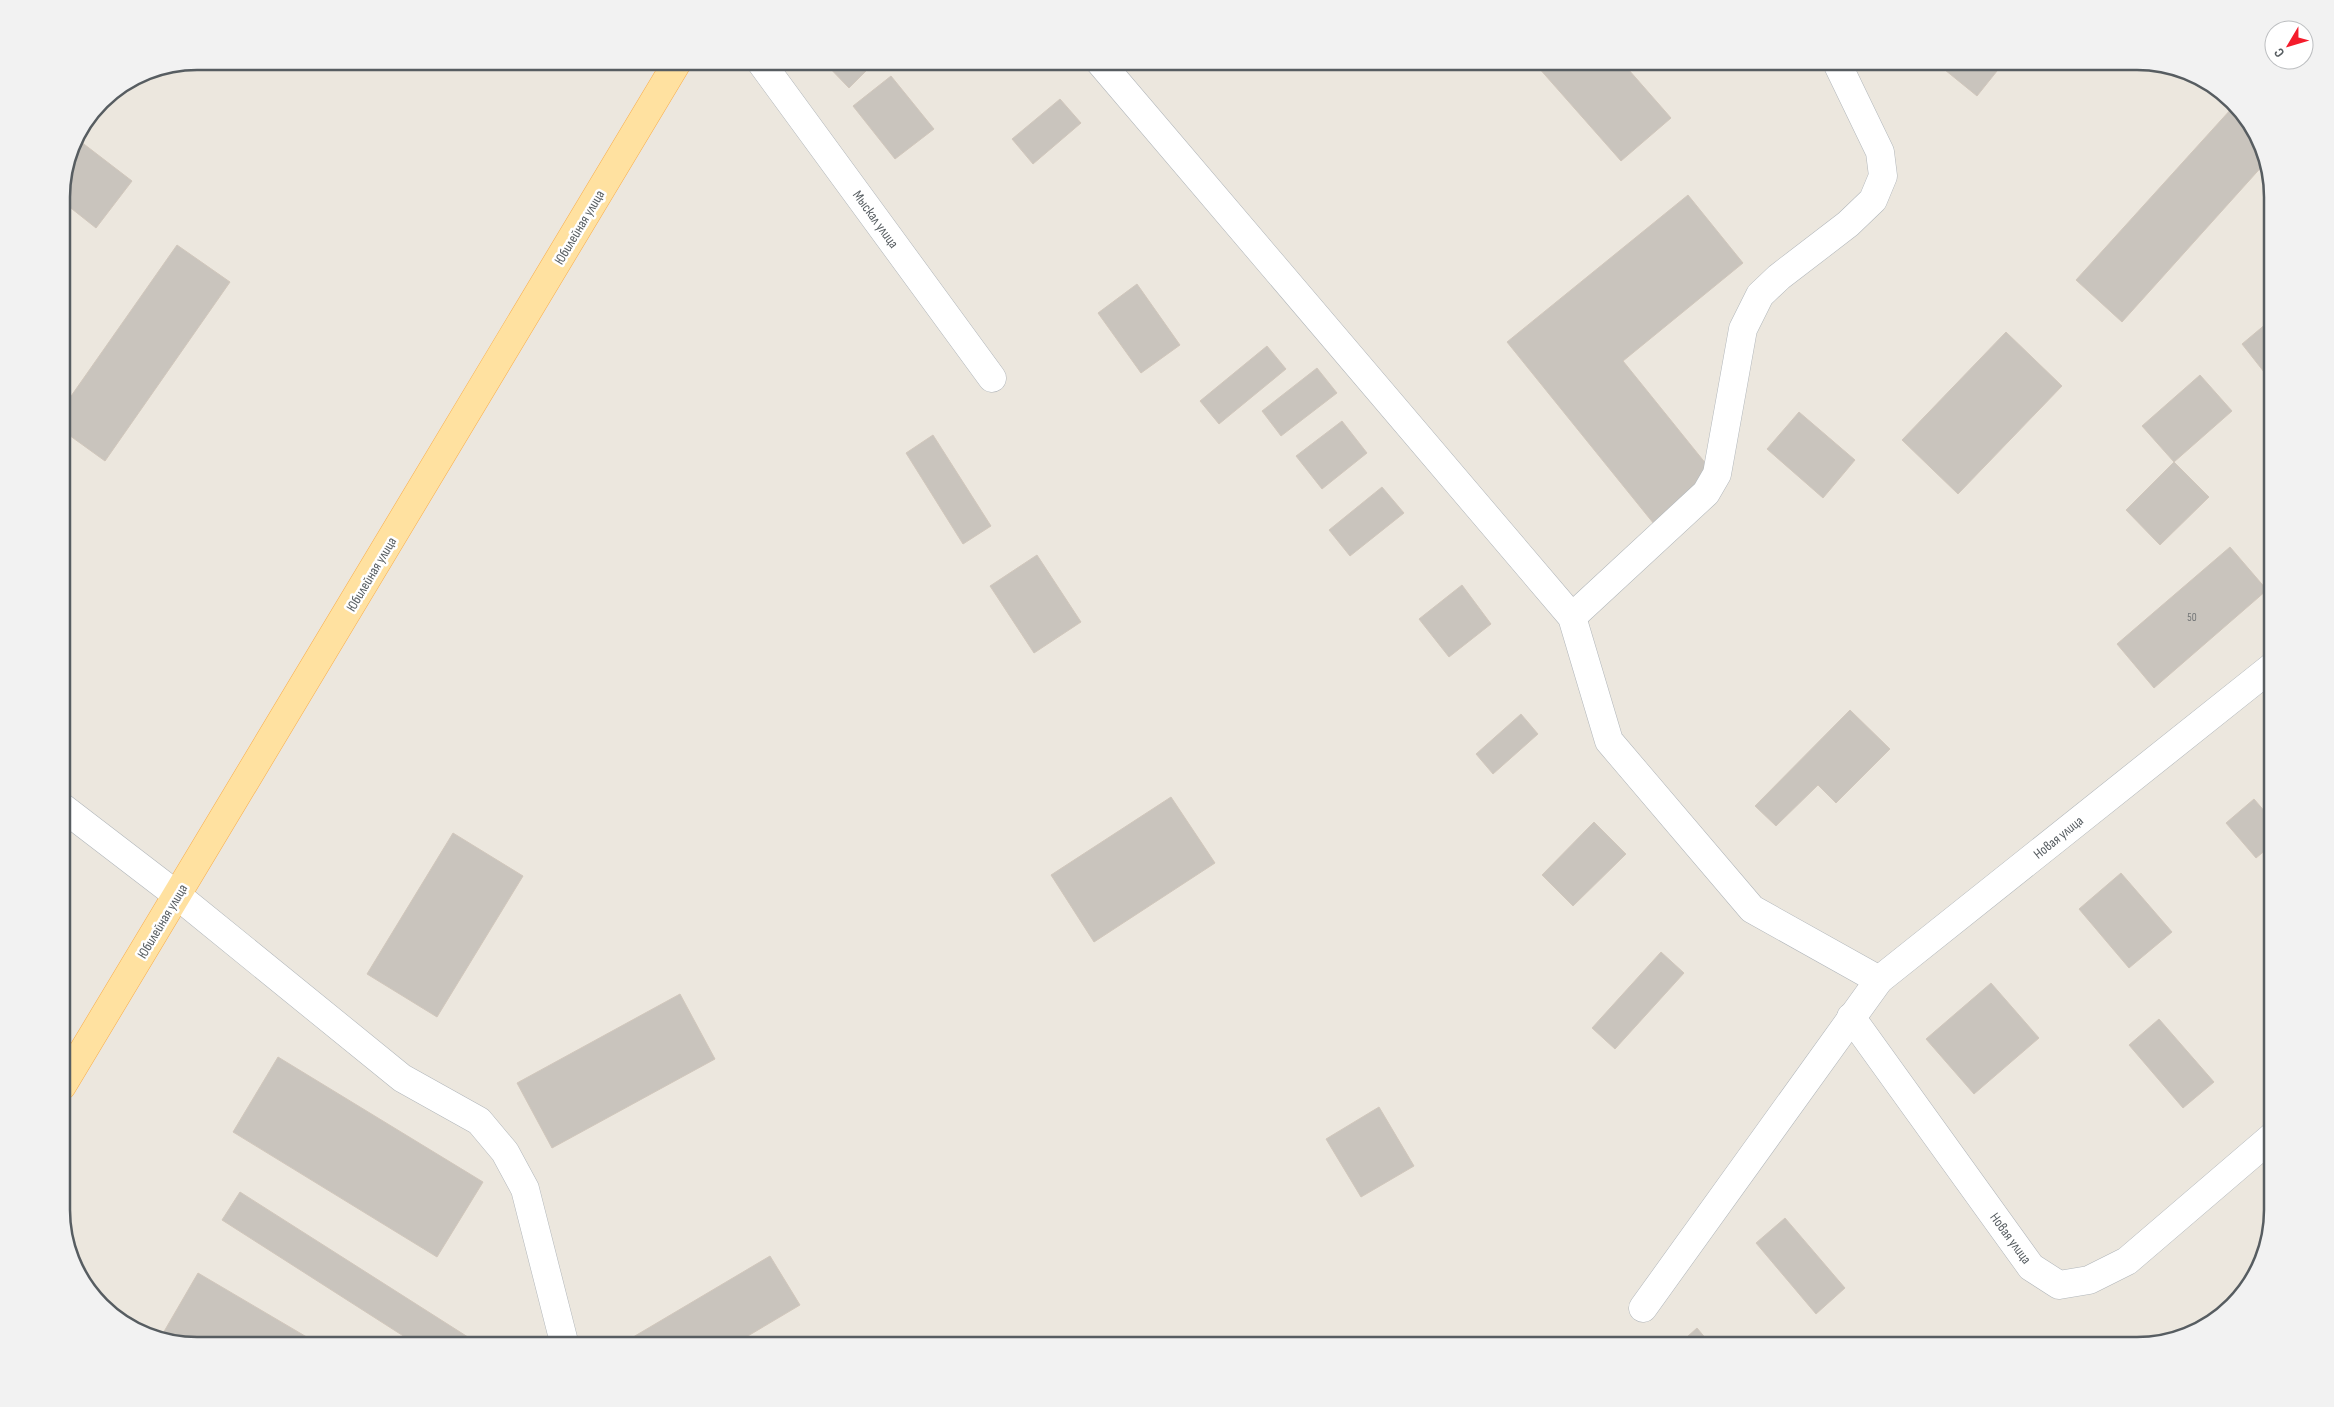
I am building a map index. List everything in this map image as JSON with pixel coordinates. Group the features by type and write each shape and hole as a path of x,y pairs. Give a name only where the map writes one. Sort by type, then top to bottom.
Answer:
{"main road":[{"name":"Юбилейная улица","path":"70,1073 673,70"}],"street":[{"name":"Мыскал улица","path":"767,70 992,378"},
{"path":"1107,70 1572,617 1609,741 1752,909 1879,980"},
{"path":"1572,617 1706,493 1717,474 1743,329 1760,295 1779,277 1848,224 1873,200 1883,176 1880,152 1840,70"},
{"name":"Новая улица","path":"1643,1308 1879,980 2264,673"},
{"path":"70,813 178,896 402,1078 479,1121 505,1152 525,1190 563,1337"},
{"name":"Новая улица","path":"1851,1017 2031,1267 2059,1285 2090,1280 2128,1261 2264,1144"}],"building":[{"path":"832,70 867,70 849,88"},
{"path":"1541,70 1629,70 1671,118 1621,161"},
{"path":"1945,70 1998,70 1977,96"},
{"path":"891,76 934,129 895,159 853,106"},
{"path":"1060,99 1081,123 1033,164 1012,139"},
{"path":"2230,110 2247,133 2261,168 2122,322 2076,280"},
{"path":"82,143 132,181 96,228 70,207 72,172"},
{"path":"1688,195 1743,263 1623,361 1715,475 1654,524 1507,342"},
{"path":"177,245 230,282 105,461 70,436 70,398"},
{"path":"1137,284 1180,345 1141,373 1098,313"},
{"path":"2264,326 2264,372 2242,344"},
{"path":"2006,332 2062,386 1958,494 1902,440"},
{"path":"1267,346 1286,369 1219,424 1200,401"},
{"path":"1317,368 1337,393 1281,436 1262,411"},
{"path":"2200,375 2232,411 2174,462 2142,426"},
{"path":"1799,412 1855,460 1823,498 1767,449"},
{"path":"1342,421 1367,453 1322,489 1296,456"},
{"path":"933,435 991,526 963,544 906,453"},
{"path":"2174,462 2209,497 2160,545 2126,510"},
{"path":"1382,487 1404,513 1350,556 1329,530"},
{"path":"2230,547 2264,587 2264,593 2154,688 2117,644"},
{"path":"1037,555 1081,622 1034,653 990,586"},
{"path":"1462,585 1491,624 1449,657 1419,619"},
{"path":"1850,710 1890,749 1836,803 1818,785 1776,826 1755,806"},
{"path":"1521,714 1538,734 1493,774 1476,754"},
{"path":"1171,797 1215,863 1094,942 1051,875"},
{"path":"2254,799 2264,811 2264,851 2256,858 2226,823"},
{"path":"1594,822 1626,854 1573,906 1542,875"},
{"path":"453,833 523,876 437,1017 367,974"},
{"path":"2121,873 2172,932 2129,968 2079,909"},
{"path":"1661,952 1684,973 1615,1049 1592,1028"},
{"path":"1991,983 2039,1038 1974,1094 1926,1039"},
{"path":"680,994 715,1059 552,1148 517,1083"},
{"path":"2159,1019 2214,1082 2183,1108 2129,1045"},
{"path":"278,1057 483,1182 437,1257 233,1132"},
{"path":"1379,1107 1414,1166 1361,1197 1326,1139"},
{"path":"240,1192 468,1337 405,1337 222,1220"},
{"path":"1785,1218 1845,1288 1816,1314 1756,1243"},
{"path":"770,1256 800,1305 746,1337 633,1337"},
{"path":"198,1273 307,1337 197,1337 163,1333"},
{"path":"1697,1328 1704,1337 1687,1337"}]}
